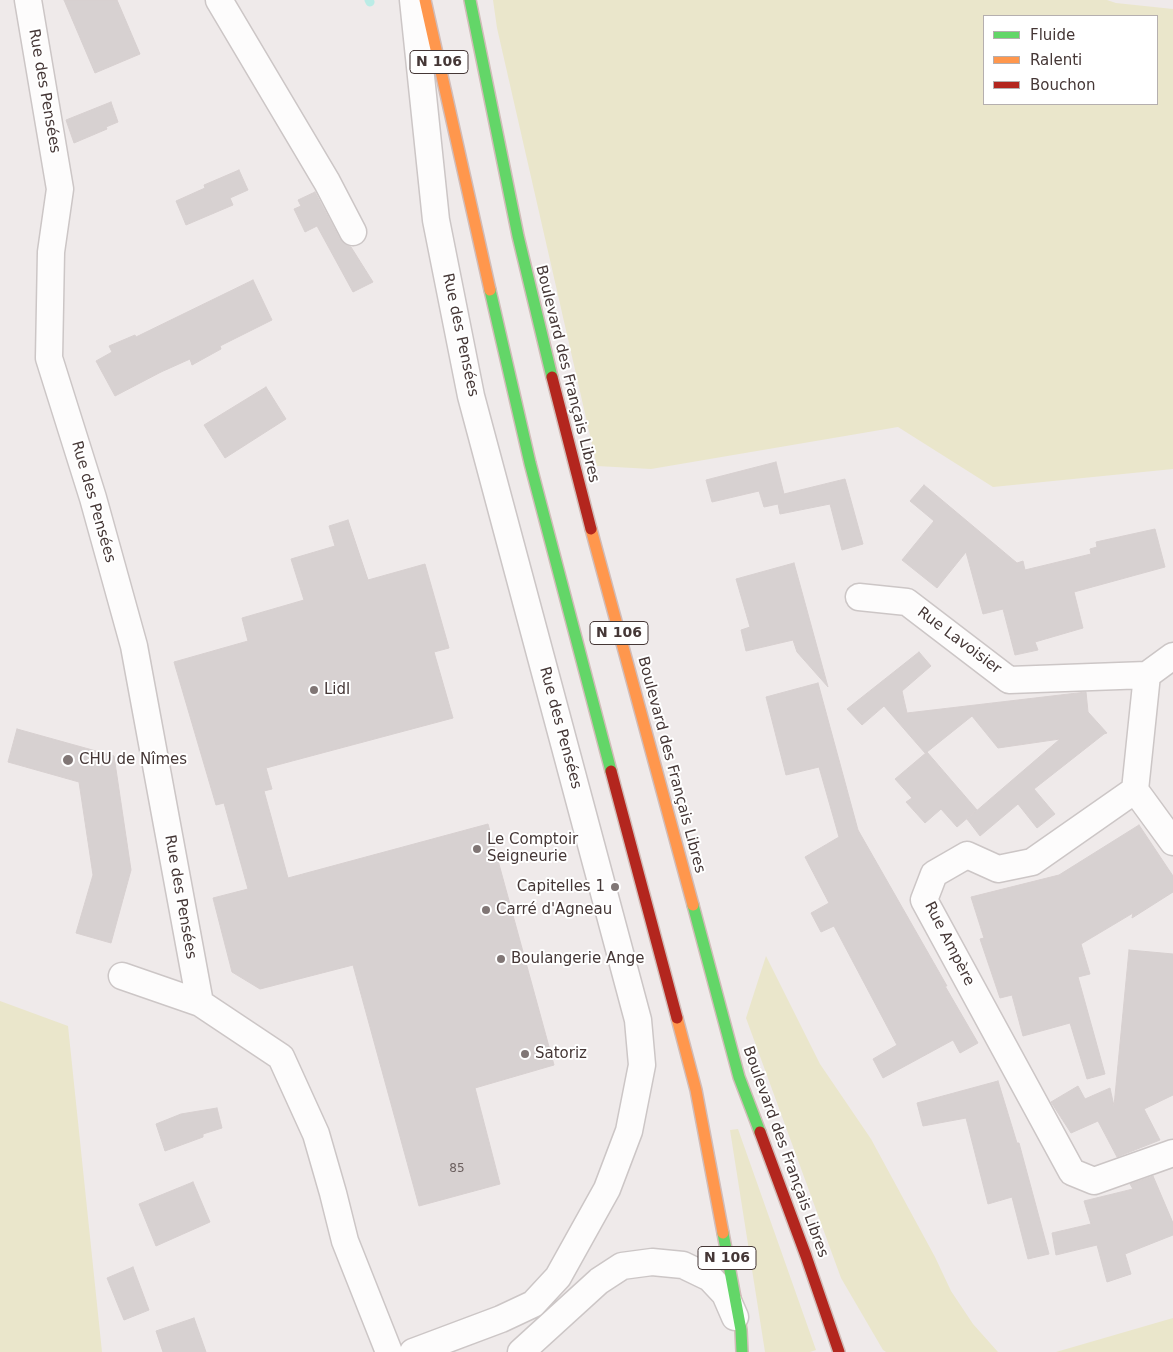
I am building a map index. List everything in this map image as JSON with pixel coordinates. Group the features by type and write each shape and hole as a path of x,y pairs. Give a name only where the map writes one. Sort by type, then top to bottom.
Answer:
{"main road":[{"name":"N 106","path":"425,0 530,463 696,1090 742,1341"},
{"name":"Boulevard des Français Libres","path":"470,0 518,236 571,455 736,1067 839,1352"}],"street":[{"name":"Rue des Pensées","path":"28,0 60,189 51,252 49,358 93,498 134,646 200,1003"},
{"path":"219,0 327,182 353,232"},
{"name":"Rue des Pensées","path":"413,1352 501,1319 533,1304 558,1277 607,1189 629,1131 642,1065 638,1020 472,396 436,220 414,0"},
{"name":"Rue Lavoisier","path":"859,597 907,602 1009,680 1147,675"},
{"path":"1173,656 1147,675 1136,790 1173,842"},
{"name":"Rue Ampère","path":"1136,790 1032,862 998,868 967,855 934,874 924,900 1072,1172 1094,1181 1173,1153"},
{"path":"122,976 200,1003 281,1057 316,1134 345,1241 389,1352"},
{"path":"521,1352 599,1282 622,1266 652,1262 683,1265 710,1278 725,1294 742,1341"}],"shaded area":[{"path":"493,0 1107,0 1116,3 1173,9 1173,469 993,487 898,427 651,469 597,466 497,28"},
{"path":"766,956 820,1064 871,1139 935,1257 951,1291 973,1324 998,1352 886,1352 883,1350 841,1278 746,1018"},
{"path":"0,1001 68,1026 102,1352 0,1352"},
{"path":"738,1129 816,1350 810,1352 765,1352 730,1130"},
{"path":"1173,1318 1173,1352 1056,1352"}],"building":[{"path":"64,0 117,0 140,54 95,73"},
{"path":"111,102 118,122 106,127 107,129 74,143 66,120"},
{"path":"239,170 248,190 230,198 233,205 186,225 176,201 205,188 204,185"},
{"path":"315,192 340,239 351,247 373,282 353,292 317,226 305,232 294,209 301,206 298,200"},
{"path":"253,280 272,320 220,346 221,349 192,365 190,359 115,396 96,361 112,352 109,346 135,335 136,337"},
{"path":"266,387 286,419 225,458 204,425"},
{"path":"776,462 784,494 845,479 863,544 842,550 830,504 780,514 778,504 764,507 759,491 712,502 706,480"},
{"path":"924,485 1017,563 1023,561 1025,570 1091,554 1090,549 1097,547 1096,542 1155,529 1165,567 1074,592 1083,628 1035,642 1038,650 1015,655 1003,609 983,614 966,552 937,588 902,560 934,521 910,501"},
{"path":"348,520 368,580 425,564 449,648 434,652 453,718 266,768 272,789 264,791 288,878 488,824 554,1065 475,1088 500,1184 419,1206 353,965 260,989 232,972 213,898 248,889 224,803 216,805 174,662 248,641 242,618 304,600 291,559 335,546 329,526"},
{"path":"794,563 828,687 797,652 793,640 746,651 741,630 750,627 736,579"},
{"path":"919,652 931,666 902,691 907,713 1086,692 1088,712 1107,733 1034,789 1055,814 1037,828 1018,804 980,836 967,819 1060,739 998,748 972,716 925,753 884,706 862,725 847,709"},
{"path":"818,683 858,830 978,1043 960,1053 953,1040 883,1078 873,1059 897,1045 834,926 821,932 811,913 829,903 805,857 839,837 819,767 786,775 766,697"},
{"path":"17,729 114,756 131,870 111,943 76,933 93,875 79,782 8,762"},
{"path":"927,752 977,810 957,827 941,809 925,823 906,802 912,798 895,779"},
{"path":"1139,825 1173,876 1173,892 1132,918 1133,913 1081,944 1090,974 1078,977 1105,1074 1087,1079 1070,1023 1023,1036 1012,995 1000,998 980,939 984,938 971,897 1059,875"},
{"path":"1129,950 1173,954 1173,1095 1144,1109 1160,1140 1117,1157 1098,1121 1071,1133 1051,1102 1078,1086 1085,1099 1110,1088 1114,1106"},
{"path":"998,1081 1017,1143 1019,1143 1049,1254 1028,1259 1012,1197 988,1204 966,1118 923,1126 917,1103"},
{"path":"217,1108 222,1128 203,1134 203,1137 165,1151 156,1124 181,1114"},
{"path":"1153,1176 1173,1223 1173,1235 1125,1254 1131,1274 1107,1282 1097,1245 1056,1255 1052,1233 1091,1224 1084,1201 1133,1189 1130,1184"},
{"path":"193,1182 210,1222 156,1246 139,1204"},
{"path":"133,1267 149,1310 124,1320 107,1278"},
{"path":"194,1318 206,1352 163,1352 156,1331"}],"traffic: fast":[{"path":"470,0 518,236 552,377"},
{"path":"490,290 530,463 611,771"},
{"path":"693,905 739,1077 760,1132"},
{"path":"723,1233 741,1330 742,1352"}],"traffic: slow":[{"path":"425,0 490,290"},
{"path":"591,529 693,905"},
{"path":"677,1018 696,1090 723,1233"}],"traffic: jam":[{"path":"552,377 591,529"},
{"path":"611,771 677,1018"},
{"path":"760,1132 839,1352"}],"place":[{"name":"Lidl","path":"314,690"},
{"name":"CHU de Nîmes","path":"68,760"},
{"name":"Le Comptoir Seigneurie","path":"477,849"},
{"name":"Capitelles 1","path":"615,887"},
{"name":"Carré d'Agneau","path":"486,910"},
{"name":"Boulangerie Ange","path":"501,959"},
{"name":"Satoriz","path":"525,1054"}]}
